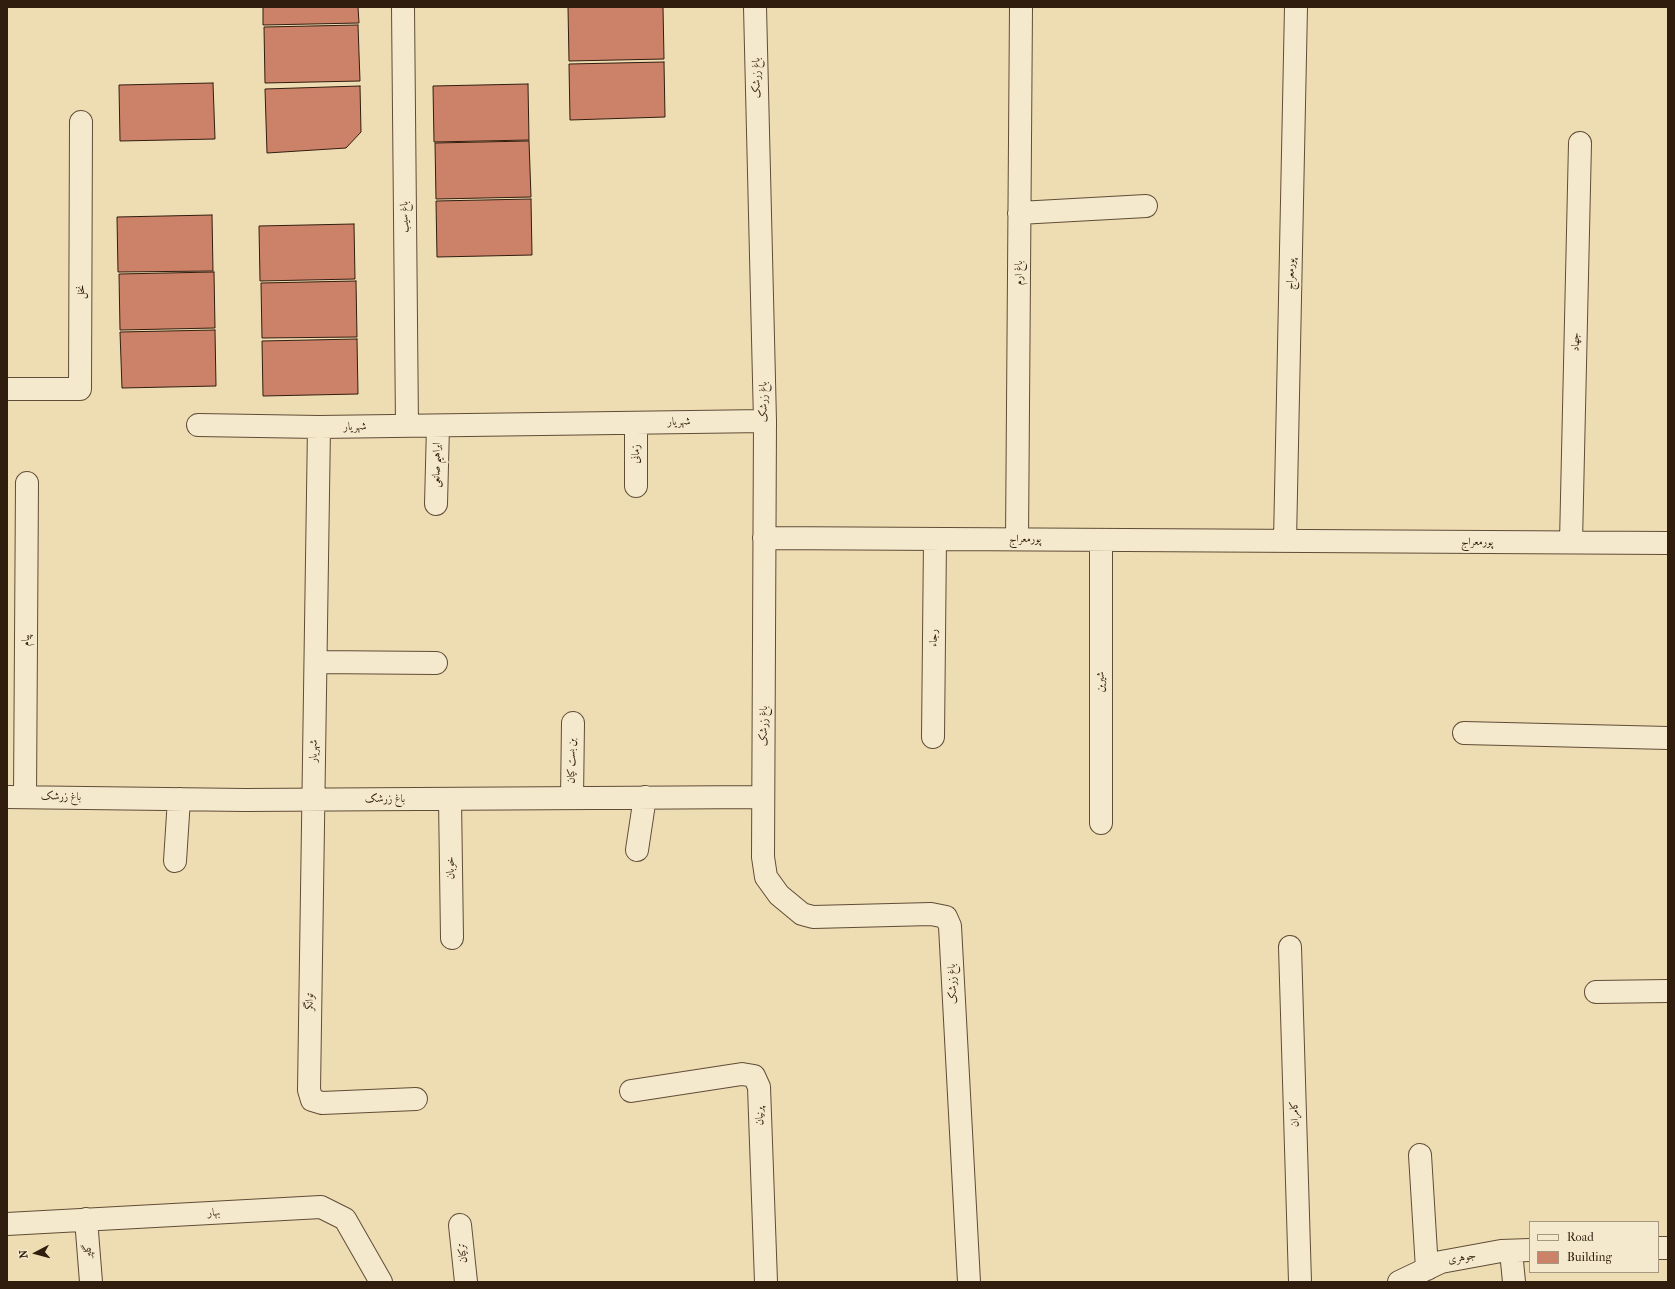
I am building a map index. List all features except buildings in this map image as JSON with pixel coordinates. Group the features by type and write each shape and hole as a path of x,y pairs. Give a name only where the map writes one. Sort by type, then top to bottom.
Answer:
{"street":[{"name":"باغ سیب","path":"403,7 407,426"},
{"name":"باغ زرشک","path":"755,7 765,421 763,857 766,877 779,895 802,914 813,918 931,914 946,917 950,926 969,1282"},
{"name":"باغ ارم","path":"1017,539 1021,7"},
{"name":"پورمعراج","path":"1285,541 1296,7"},
{"name":"نخل","path":"7,389 80,389 81,122"},
{"name":"جهاد","path":"1571,542 1580,143"},
{"path":"1019,213 1146,206"},
{"name":"شهریار","path":"314,800 319,427 765,421"},
{"name":"زمانی","path":"636,423 636,486"},
{"path":"198,425 319,427"},
{"name":"ابراهیم صانعی","path":"436,504 438,426"},
{"name":"پیام","path":"16,797 27,484"},
{"name":"پورمعراج","path":"764,538 1668,542"},
{"name":"رجاء","path":"933,737 935,539"},
{"name":"شیرین","path":"1101,540 1101,823"},
{"path":"316,662 436,663"},
{"name":"بن بست کیان","path":"572,798 573,723"},
{"path":"1464,732 1668,738"},
{"name":"باغ زرشک","path":"16,797 314,800 763,797"},
{"path":"637,850 645,797"},
{"path":"175,862 179,799"},
{"name":"خوبان","path":"450,799 452,938"},
{"name":"توانگر","path":"314,800 308,1090 312,1100 322,1103 416,1099"},
{"name":"کامران","path":"1290,947 1300,1282"},
{"path":"1596,992 1668,991"},
{"name":"پرنیان","path":"631,1091 742,1074 754,1076 759,1087 766,1282"},
{"path":"1420,1155 1427,1269"},
{"name":"بهار","path":"7,1224 321,1207 346,1219 381,1282"},
{"name":"گلپر","path":"86,1219 91,1282"},
{"name":"ترکیان","path":"460,1225 466,1282"},
{"name":"جوهری","path":"1399,1282 1441,1262 1501,1251 1521,1251"},
{"path":"1514,1282 1521,1251"}]}
